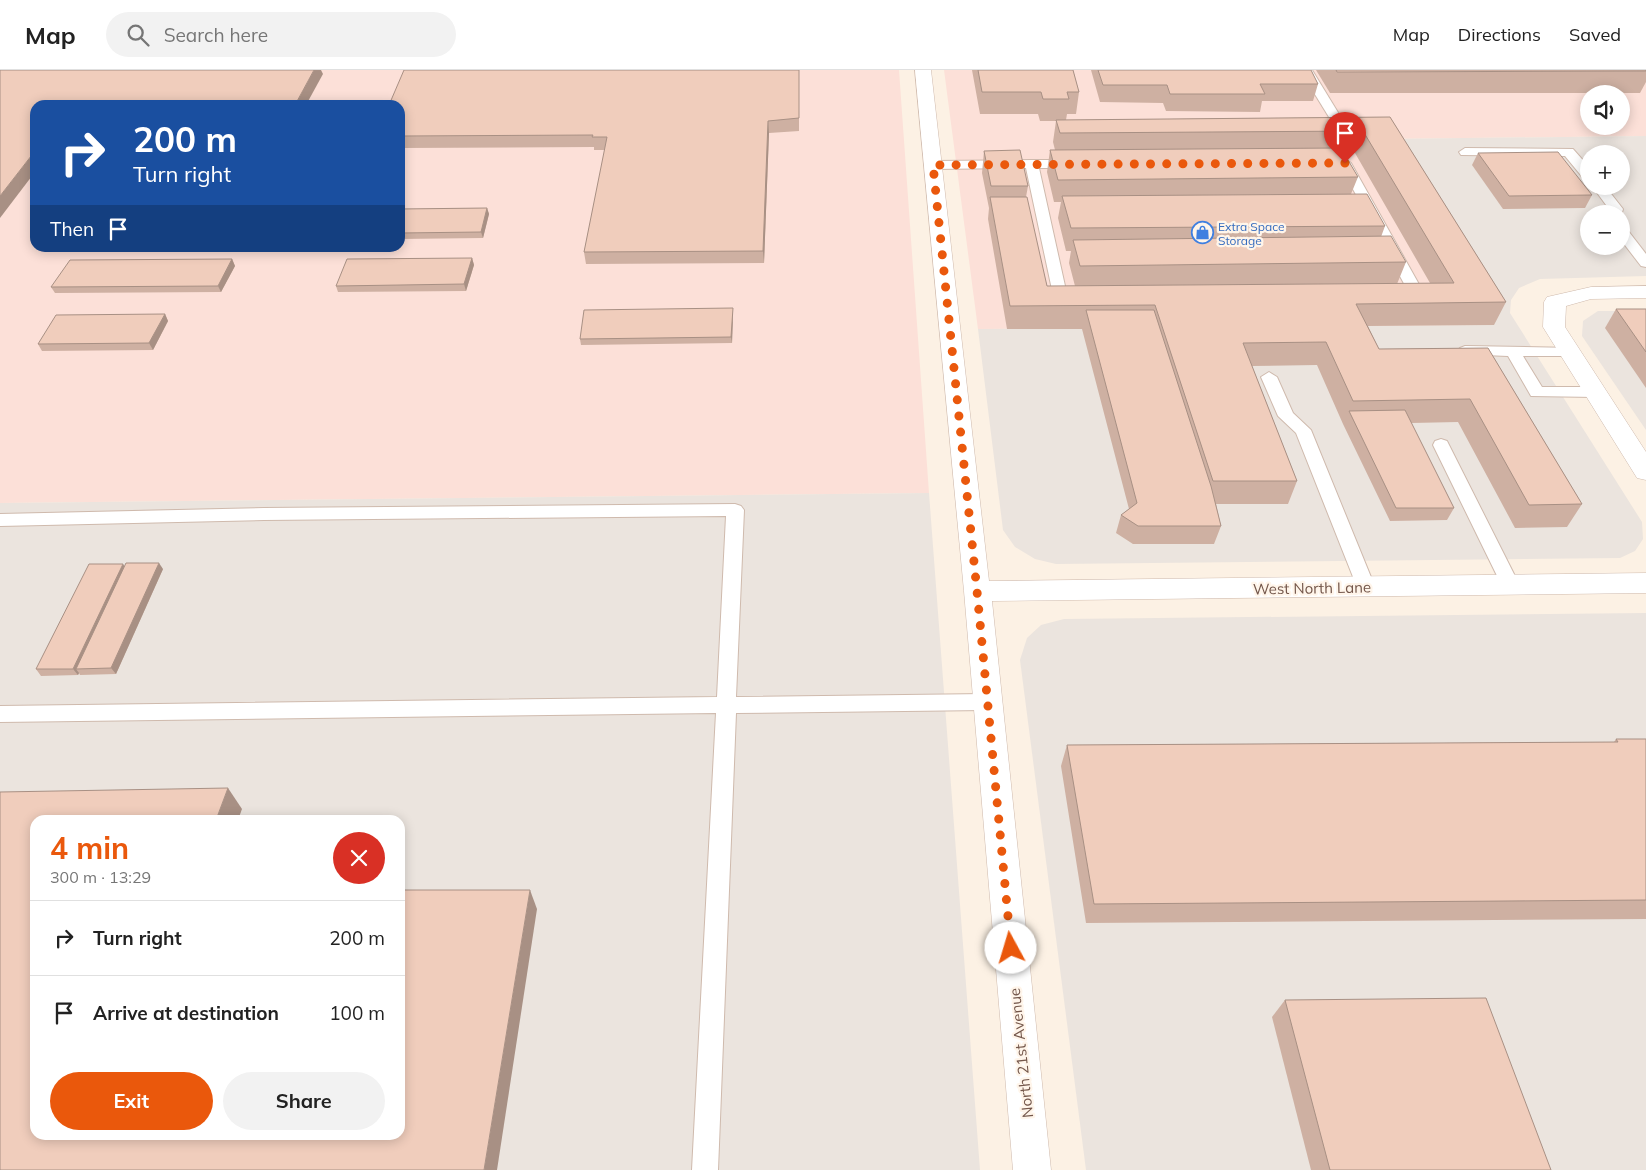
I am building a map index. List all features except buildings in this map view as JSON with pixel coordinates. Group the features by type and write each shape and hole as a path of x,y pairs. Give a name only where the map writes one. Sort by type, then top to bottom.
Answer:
{"street":[{"name":"North 21st Avenue","path":"923,70 977,591 986,702 1032,1170"},
{"path":"1646,292 1591,293 1555,302 1554,327 1646,472"},
{"name":"West North Lane","path":"977,591 1646,583"}],"lane":[{"path":"1306,70 1336,119"},
{"path":"1465,152 1569,152 1580,165"},
{"path":"1326,163 1345,163 1418,295 1389,296"},
{"path":"1032,164 1047,210 1057,257 1061,299 1091,299"},
{"path":"933,165 1091,164"},
{"path":"1605,195 1613,205"},
{"path":"1350,208 1370,208"},
{"path":"1630,243 1646,263"},
{"path":"1376,254 1396,254"},
{"path":"1447,350 1569,350"},
{"path":"1513,350 1537,392 1595,392"},
{"path":"1269,377 1286,416 1304,430 1366,587"},
{"path":"1441,445 1511,586"},
{"path":"0,520 264,514 735,510 705,1170"},
{"path":"0,714 986,702"}],"shaded area":[{"path":"0,70 899,70 929,493 0,503"},
{"name":"Extra Space Storage","path":"944,70 1642,70 1646,74 1646,136 1382,139 1494,325 978,329"},
{"path":"1646,136 1646,276 1540,279 1519,288 1511,300 1510,313 1642,522 1643,539 1635,551 1620,558 1056,564 1035,559 1015,547 1003,530 978,329 1494,325 1381,139"},
{"path":"1598,311 1646,311 1646,430 1582,336 1583,321"},
{"path":"929,493 980,1170 0,1170 0,503"},
{"path":"1646,613 1646,1170 1086,1170 1020,660 1027,638 1041,625 1064,619"}],"place":[{"name":"Extra Space Storage","path":"1202,233"}],"route":[{"path":"1011,948 959,410 933,165 1345,163"}]}
